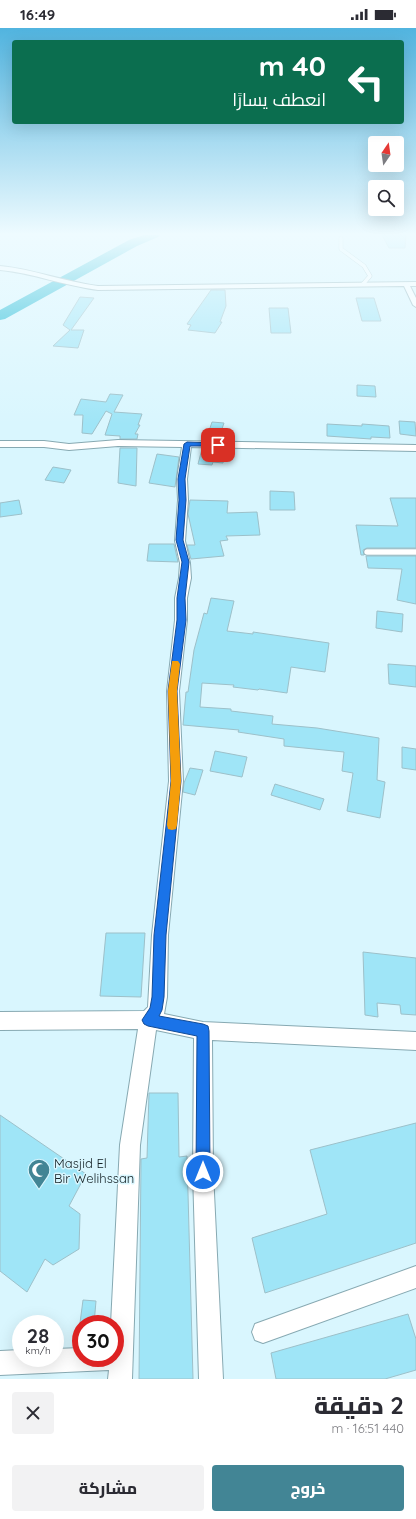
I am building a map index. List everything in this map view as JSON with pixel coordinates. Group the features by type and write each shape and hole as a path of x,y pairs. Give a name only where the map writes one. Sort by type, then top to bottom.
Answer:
{"street":[{"path":"0,444 44,444 69,447 118,443 416,448"},
{"path":"120,1315 130,1145 148,1020 156,1010 158,997 160,935 176,781 173,691 181,620 181,598 185,578 185,562 180,540 182,479 187,444"},
{"path":"0,1021 148,1020 203,1031 416,1041"},
{"path":"203,1031 203,1172 211,1379"},
{"path":"263,1332 416,1277"},
{"path":"0,1363 72,1363"}],"lane":[{"path":"367,552 416,552"}],"building":[{"path":"79,298 94,298 71,330 84,330 78,348 53,346 70,330 63,325"},
{"path":"205,298 226,298 226,306 220,322 222,322 215,333 188,330 191,325 187,324"},
{"path":"356,298 374,298 381,321 362,321"},
{"path":"269,308 288,308 291,333 271,333"},
{"path":"357,385 375,386 376,397 357,396"},
{"path":"110,394 123,395 114,412 142,414 138,425 140,425 135,434 138,434 137,439 120,439 120,436 105,435 112,414 106,411 92,434 82,433 83,415 74,415 81,399 106,402"},
{"path":"399,421 415,422 416,436 400,434"},
{"path":"212,422 224,423 218,440 206,440"},
{"path":"327,424 389,426 390,438 371,437 371,439 327,436"},
{"path":"120,448 137,448 136,486 118,483"},
{"path":"202,449 225,450 223,463 213,462 212,465 198,464"},
{"path":"157,454 179,457 175,487 149,483"},
{"path":"53,467 71,470 64,483 45,480"},
{"path":"270,491 294,492 295,510 270,510"},
{"path":"390,498 416,498 416,548 367,548 363,550 364,555 361,555 356,525 398,526"},
{"path":"19,500 22,514 0,517 0,503"},
{"path":"190,500 228,501 227,513 257,512 260,535 226,536 228,540 220,541 224,556 191,559 187,545 195,545 188,514"},
{"path":"149,544 174,544 178,562 147,561"},
{"path":"366,556 416,556 416,604 397,600 402,569 368,568"},
{"path":"211,598 234,601 227,631 253,634 253,632 329,643 325,672 291,667 287,693 233,687 234,685 202,683 200,707 231,709 231,711 273,716 272,724 317,728 379,738 377,780 385,782 380,818 347,811 353,773 342,771 344,752 284,746 284,739 238,732 239,730 183,725 186,692 188,692 194,650 204,613 207,614"},
{"path":"377,611 403,614 402,632 376,628"},
{"path":"388,664 416,666 416,687 389,684"},
{"path":"402,747 416,749 416,770 402,768"},
{"path":"215,751 247,757 242,777 210,771"},
{"path":"190,768 203,770 195,795 183,792 184,783"},
{"path":"275,784 324,799 320,810 271,795"},
{"path":"106,933 145,933 141,997 100,996"},
{"path":"363,952 416,958 416,1015 401,1014 400,1005 377,1003 378,1017 365,1015"},
{"path":"149,1093 178,1093 179,1157 187,1156 193,1379 139,1379 141,1159 147,1158"},
{"name":"Masjid El Bir Welihssan","path":"0,1115 86,1174 69,1206 80,1214 79,1249 53,1265 45,1259 27,1292 0,1271"},
{"path":"416,1123 416,1243 265,1293 252,1238 327,1214 310,1150"},
{"path":"83,1300 96,1301 95,1315 81,1315"},
{"path":"408,1314 416,1339 416,1370 385,1379 276,1379 271,1353"}],"waterway":[{"path":"0,316 33,298"}],"slow traffic":[{"path":"172,825 176,781 173,691 175,664"}],"place":[{"name":"Masjid El Bir Welihssan","path":"39,1190"}],"route":[{"path":"203,1172 203,1031 148,1020 156,1010 158,997 160,935 176,781 173,691 181,620 181,598 185,578 185,562 180,540 182,479 187,444 218,445"}]}
